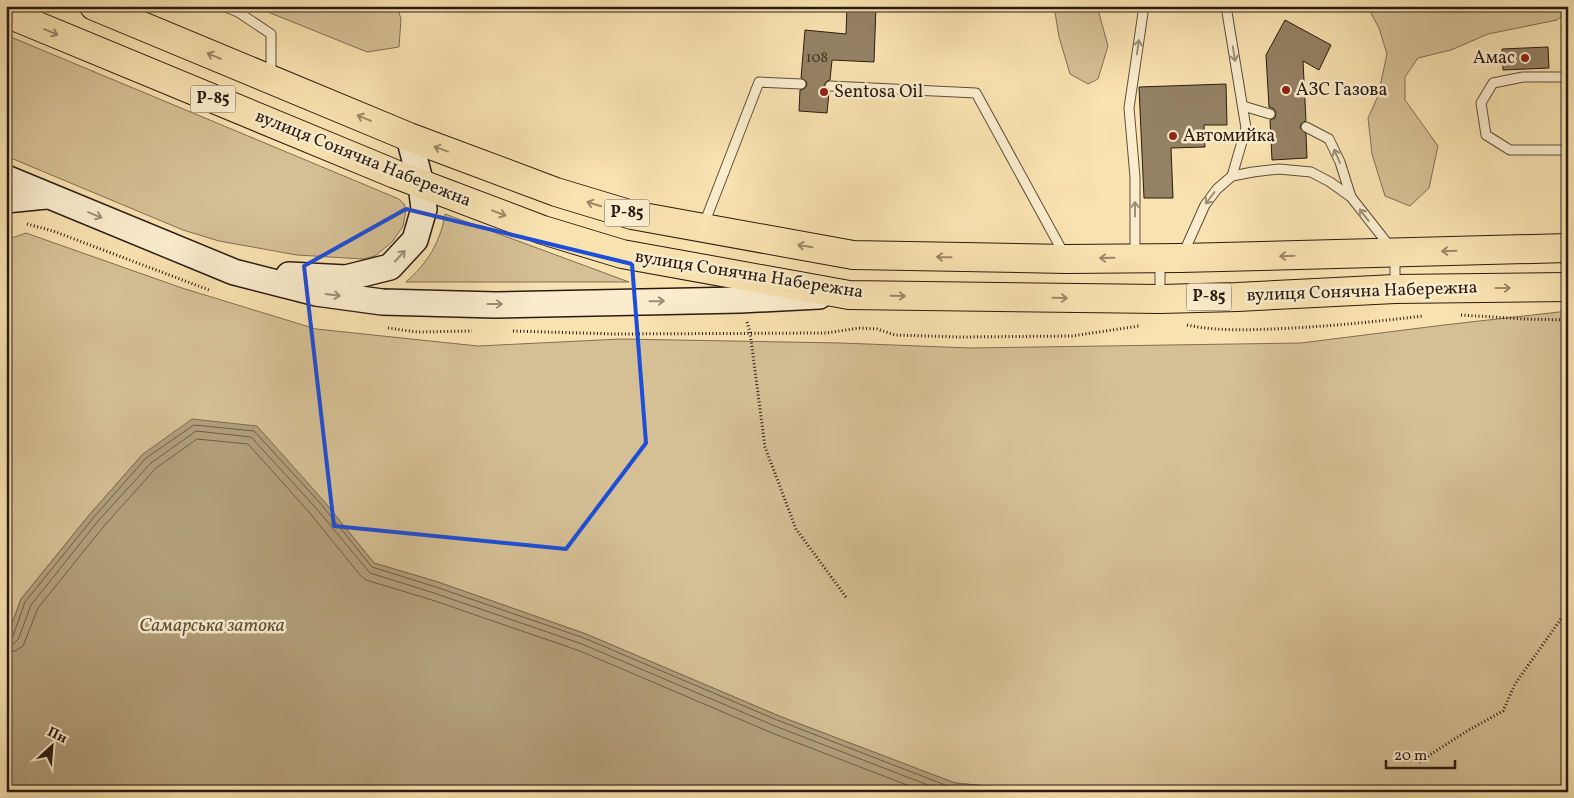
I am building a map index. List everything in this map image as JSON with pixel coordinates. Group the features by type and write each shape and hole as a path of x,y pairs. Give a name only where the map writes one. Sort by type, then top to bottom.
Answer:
{"main road":[{"name":"вулиця Сонячна Набережна","path":"94,6 409,137 556,192 632,215 853,255 1067,259 1568,248"},
{"name":"вулиця Сонячна Набережна","path":"6,13 421,184 543,230 622,254 849,295 1160,299 1395,289 1568,287"},
{"path":"234,272 346,278 390,267 415,240 424,209 421,184 409,137"},
{"path":"6,178 234,272 316,293 382,302 496,304 740,300 849,295"},
{"path":"6,200 50,196"}],"lane":[{"path":"223,6 238,12 271,34 271,80"},
{"path":"1144,6 1129,108 1135,177 1159,258 1160,299"},
{"path":"1226,6 1246,128 1232,176"},
{"path":"1568,77 1523,77 1493,83 1481,103 1486,135 1510,150 1568,150"},
{"path":"702,228 759,82 801,84"},
{"path":"830,86 976,93 1067,259"},
{"path":"1243,106 1270,114"},
{"path":"1306,127 1329,139 1340,162 1351,197"},
{"path":"1159,258 1205,205 1217,188 1232,176 1279,169 1311,172 1330,182 1351,197 1395,253 1395,289"}],"path":[{"path":"740,300 750,332 766,447 796,529 846,596"},
{"path":"1568,418 1568,428"},
{"path":"1419,762 1467,731 1503,711 1515,684 1568,609"}],"highlighted area":[{"path":"406,209 632,264 646,443 566,549 334,526 304,266"}],"shaded area":[{"path":"253,6 397,6 401,19 399,47 367,52"},
{"path":"1054,6 1097,6 1108,46 1098,79 1088,84 1070,74 1059,37"},
{"path":"1367,6 1568,6 1568,11 1557,20 1488,34 1451,50 1418,58 1405,77 1405,100 1438,146 1429,188 1410,206 1385,196 1372,154 1368,118 1378,96 1387,54 1379,28"},
{"path":"6,35 399,199 404,204 406,210 403,226 393,241 375,256 363,259 297,255 219,241 183,230 6,156"},
{"path":"445,214 629,282 406,282 427,260 440,233"},
{"path":"26,233 182,288 316,329 478,346 621,339 841,343 971,348 1301,343 1568,311 1568,792 1052,792 955,783 779,716 586,634 438,582 374,563 323,500 143,454 90,514 21,599 6,640 6,240"}],"water":[{"name":"Самарська затока","path":"192,419 257,426 323,500 374,563 438,582 586,634 779,716 955,783 1052,792 6,792 6,640 21,599 90,514 143,454"}],"building":[{"path":"847,6 876,6 874,62 832,60 830,80 824,85 825,89 829,92 827,113 799,111 800,90 804,89 807,85 806,81 801,78 805,30 846,34"},
{"name":"АЗС Газова","path":"1285,20 1331,45 1319,70 1303,61 1306,121 1301,124 1300,128 1306,134 1307,158 1272,160 1270,120 1275,118 1276,113 1274,109 1269,107 1266,55"},
{"name":"Амас","path":"1548,47 1549,68 1503,70 1502,49"},
{"name":"Автомийка","path":"1226,84 1227,125 1204,125 1205,147 1171,148 1173,198 1144,198 1139,87"}],"place":[{"name":"Амас","path":"1525,58"},
{"name":"АЗС Газова","path":"1286,90"},
{"name":"Sentosa Oil","path":"824,92"},
{"name":"Автомийка","path":"1173,136"}]}
